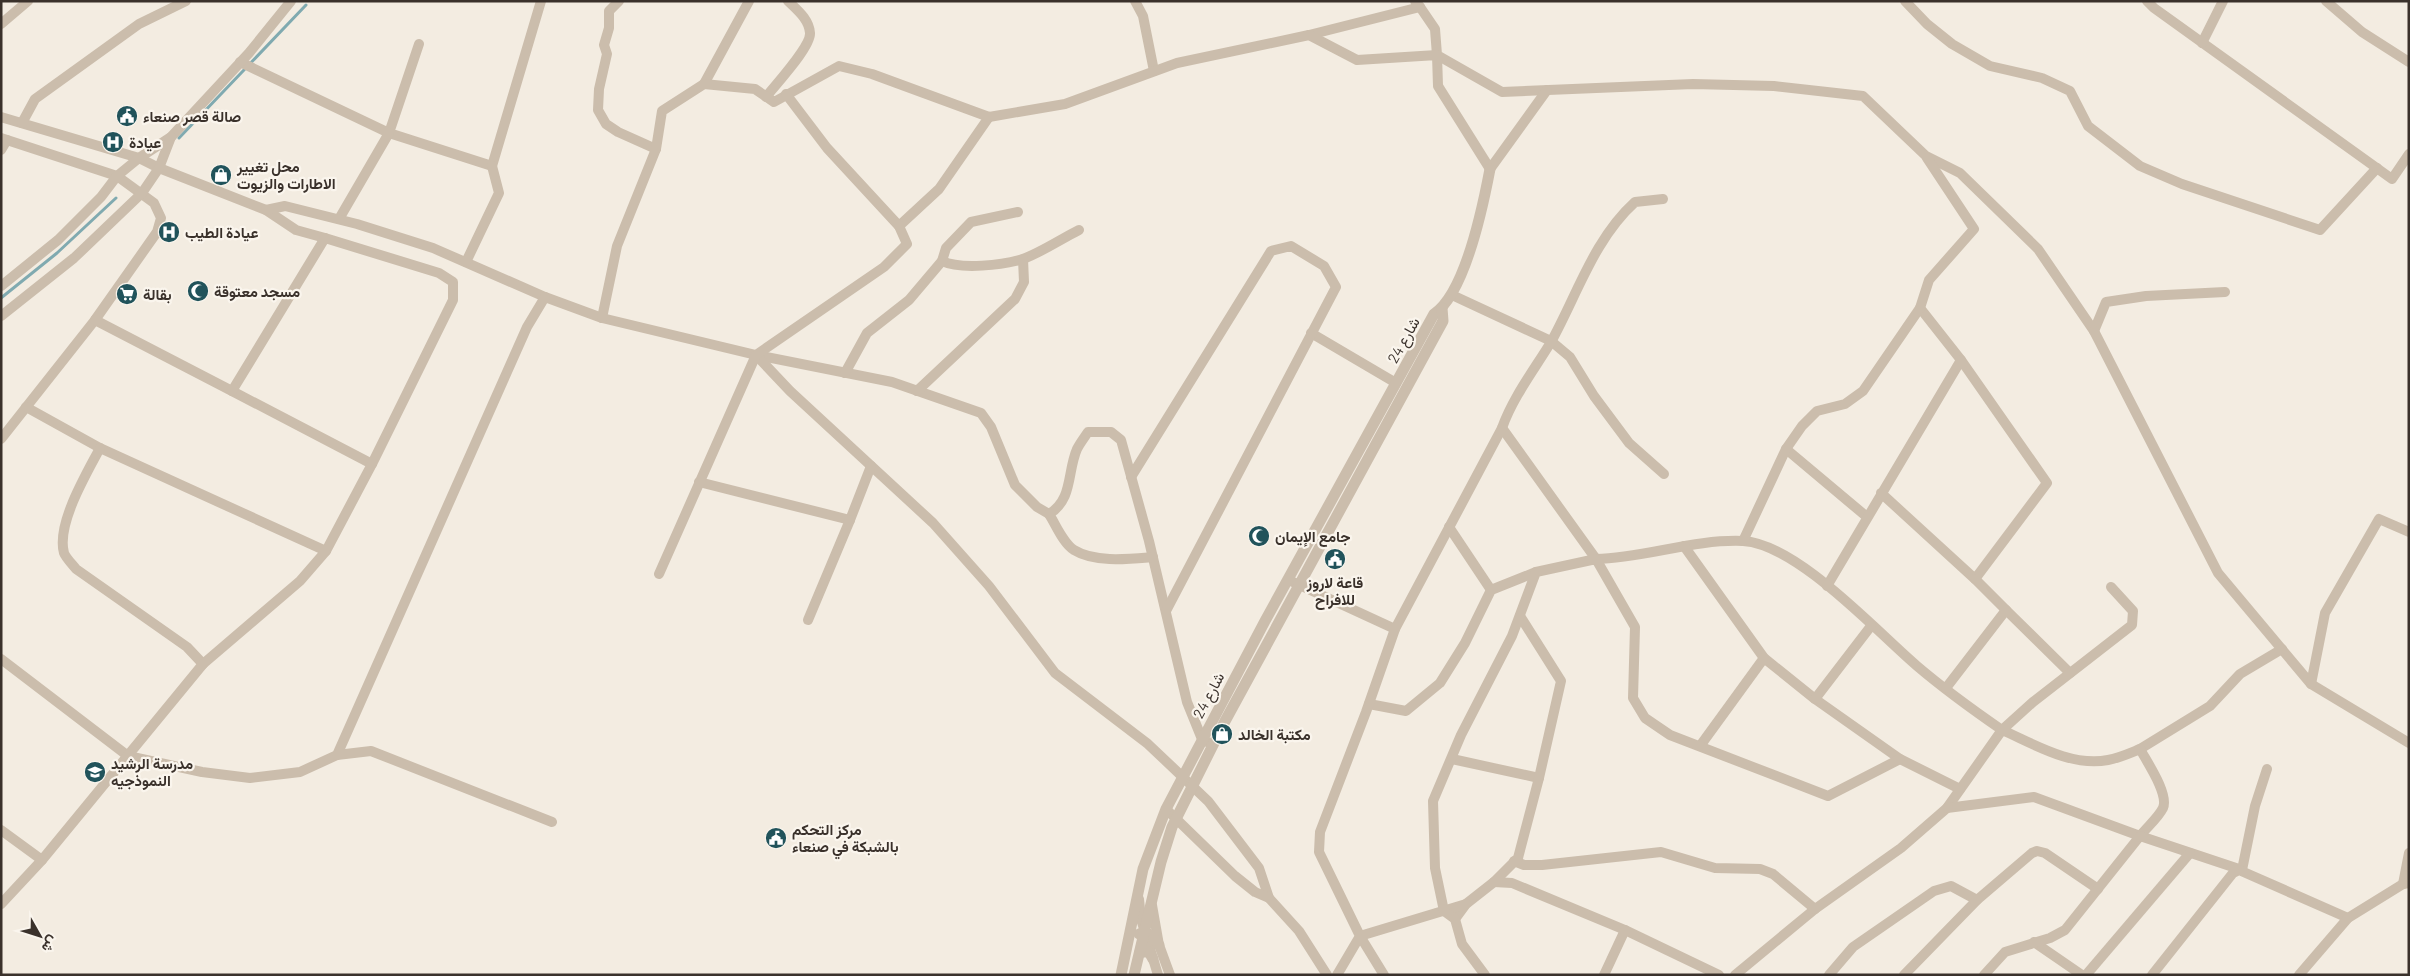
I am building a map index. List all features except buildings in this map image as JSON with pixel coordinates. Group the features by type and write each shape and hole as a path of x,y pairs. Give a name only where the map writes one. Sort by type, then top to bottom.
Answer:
{"street":[{"path":"1,24 28,1"},
{"path":"22,123 34,99 139,24 186,1"},
{"path":"1,286 58,240 101,197 117,176 139,158 171,137 240,62 291,1"},
{"path":"466,262 499,193 492,166 542,1"},
{"path":"619,1 609,11 609,28 604,45 607,54 598,89 598,110 606,124 656,149"},
{"path":"602,318 618,246 656,149 662,111 704,84 749,1"},
{"path":"766,97 806,45 810,33 804,18 788,1"},
{"path":"1135,1 1144,16 1154,71"},
{"path":"1905,1 1927,24 1952,44 1990,66 2042,78 2070,90 2088,126 2140,166 2182,184 2320,230 2377,168"},
{"path":"2147,1 2154,8 2392,179 2409,154"},
{"path":"2202,42 2223,1"},
{"path":"2326,1 2362,32 2409,62"},
{"path":"704,84 754,89 774,102 839,66 872,74 989,118 1065,104 1177,63 1309,34 1418,4 1435,29 1438,86 1490,169"},
{"path":"1309,34 1357,60 1437,55 1502,92 1702,85 1774,86 1863,96 1926,156 1974,229 1929,280 1920,308 1863,391 1845,404 1817,411 1802,426 1786,449 1743,541"},
{"path":"339,219 389,133 419,44"},
{"path":"240,62 389,133 492,166"},
{"path":"1442,308 1452,295 1463,270 1484,206 1490,169 1547,90"},
{"path":"659,574 756,355 884,267 907,244 899,226 827,148 786,94"},
{"path":"1,117 139,158 159,168 266,210 296,230 439,273 453,282 453,300 372,464 326,551 300,581 203,664 42,860 1,904"},
{"path":"899,226 939,189 989,118"},
{"path":"1,316 74,258 142,193 159,168 171,137"},
{"path":"1,150 4,139 117,176 154,203 161,218 157,232 95,320 1,439"},
{"path":"1926,156 1960,173 2038,250 2094,331 2218,573 2311,684 2409,743"},
{"path":"1384,975 1360,936 1319,852 1320,832 1369,704 1394,629 1502,428 1508,413 1551,341 1601,244 1616,222 1635,202 1663,199"},
{"path":"266,210 285,206 339,219 433,248 545,297 602,318 756,355 892,382 981,413 991,427 1015,486 1037,507 1049,514 1066,542 1074,550 1117,559 1153,557"},
{"path":"845,373 867,333 908,300 942,261 946,248 971,222 1018,212"},
{"path":"942,261 949,264 981,266 1023,259 1079,230"},
{"path":"232,391 325,238"},
{"path":"1131,477 1271,251 1291,246 1324,266 1336,287 1166,611"},
{"path":"917,391 1014,299 1024,282 1023,259"},
{"path":"2094,331 2106,302 2146,296 2225,292"},
{"path":"1452,295 1551,341 1570,357 1594,396 1624,436 1664,474"},
{"path":"337,756 527,327 545,297"},
{"name":"شارع 24","path":"1121,975 1146,860 1166,809 1183,777 1207,742 1434,314 1442,308"},
{"name":"شارع 24","path":"1293,582 1443,321 1442,308"},
{"path":"1920,308 1961,360 2047,483 1975,579"},
{"path":"95,320 372,464"},
{"path":"1311,333 1396,383"},
{"path":"756,355 790,391 933,524 970,565 1032,640 1055,673 1148,744 1193,786 1227,824 1259,868 1269,898 1299,931 1326,975"},
{"path":"1827,586 1961,360"},
{"path":"26,407 100,448 326,551"},
{"path":"1502,428 1596,559 1635,627 1633,698 1645,718 1670,736 1828,796 1900,758"},
{"path":"1049,514 1058,509 1066,497 1078,448 1088,432 1110,432 1121,440 1153,557 1187,702 1207,742"},
{"path":"100,448 80,485 71,509 64,534 64,553 76,569 187,647 203,664"},
{"path":"1786,449 1867,517"},
{"path":"808,620 871,466"},
{"path":"699,482 850,520"},
{"path":"1881,493 1975,579 2070,673"},
{"path":"2311,684 2325,613 2380,518 2409,532"},
{"path":"1449,526 1491,590"},
{"path":"1369,704 1406,711 1440,683 1465,643 1491,590 1536,572 1596,559 1618,559 1684,546 1743,541 1760,545 1782,556 1827,586 1871,626 1946,688 2002,730 2077,760 2107,760 2140,749 2210,706 2240,674 2282,649"},
{"path":"1684,546 1764,658 1815,699 1900,758 1960,789"},
{"path":"1485,975 1462,944 1455,919 1444,911 1435,868 1433,801 1461,734 1520,616 1536,572"},
{"path":"1293,582 1394,629"},
{"path":"1735,975 1815,909 1901,848 1946,808 2002,730 2070,673 2132,626 2133,611 2111,588"},
{"path":"1946,688 2006,610"},
{"path":"1455,919 1466,904 1494,882 1518,858 1539,778 1561,681 1520,616"},
{"path":"1815,699 1871,626"},
{"path":"1700,746 1764,658"},
{"path":"1,659 128,756 202,772 250,778 300,772 337,756 371,751 552,822"},
{"name":"شارع 24","path":"1134,975 1161,862 1176,819 1193,786 1207,742"},
{"path":"1984,975 2005,952 2050,938 2065,930 2158,814 2164,802 2161,790 2140,749"},
{"path":"1452,759 1539,778"},
{"path":"2242,870 2255,806 2267,768"},
{"path":"1946,808 2034,797 2140,836 2242,870 2348,918"},
{"path":"1166,809 1235,876 1255,892 1269,898"},
{"path":"1,830 42,860"},
{"path":"1904,975 1977,900 2027,856 2037,851 2045,853 2098,889"},
{"path":"1514,861 1524,865 1542,864 1661,852 1715,868 1760,869 1773,874 1815,909"},
{"path":"2034,942 2084,975 2190,853"},
{"path":"2299,975 2348,918 2406,883 2409,853"},
{"path":"2152,975 2233,874 2242,870"},
{"path":"1494,882 1512,883 1625,930 1719,975"},
{"path":"1829,975 1853,947 1934,891 1951,886 1977,900"},
{"path":"1139,889 1139,906 1144,932 1156,967"},
{"path":"1337,975 1360,936 1466,904"},
{"path":"1152,905 1159,945 1170,975"},
{"path":"1604,975 1625,930"},
{"path":"1144,932 1151,935 1159,945"},
{"path":"1126,949 1137,936 1144,932"},
{"path":"1140,952 1149,952 1156,967"},
{"path":"1156,967 1166,963"}],"waterway":[{"path":"179,138 306,5"},
{"path":"1,298 57,253 116,198"}],"place":[{"name":"صالة قصر صنعاء","path":"127,116"},
{"name":"عيادة","path":"113,142"},
{"name":"محل تغيير الاطارات والزيوت","path":"221,175"},
{"name":"عيادة الطيب","path":"169,232"},
{"name":"مسجد معتوقة","path":"198,291"},
{"name":"بقالة","path":"127,294"},
{"name":"جامع الإيمان","path":"1259,536"},
{"name":"قاعة لاروز للافراح","path":"1335,559"},
{"name":"مكتبة الخالد","path":"1222,734"},
{"name":"مدرسة الرشيد النموذجيه","path":"95,772"},
{"name":"مركز التحكم بالشبكة في صنعاء","path":"776,838"}]}
